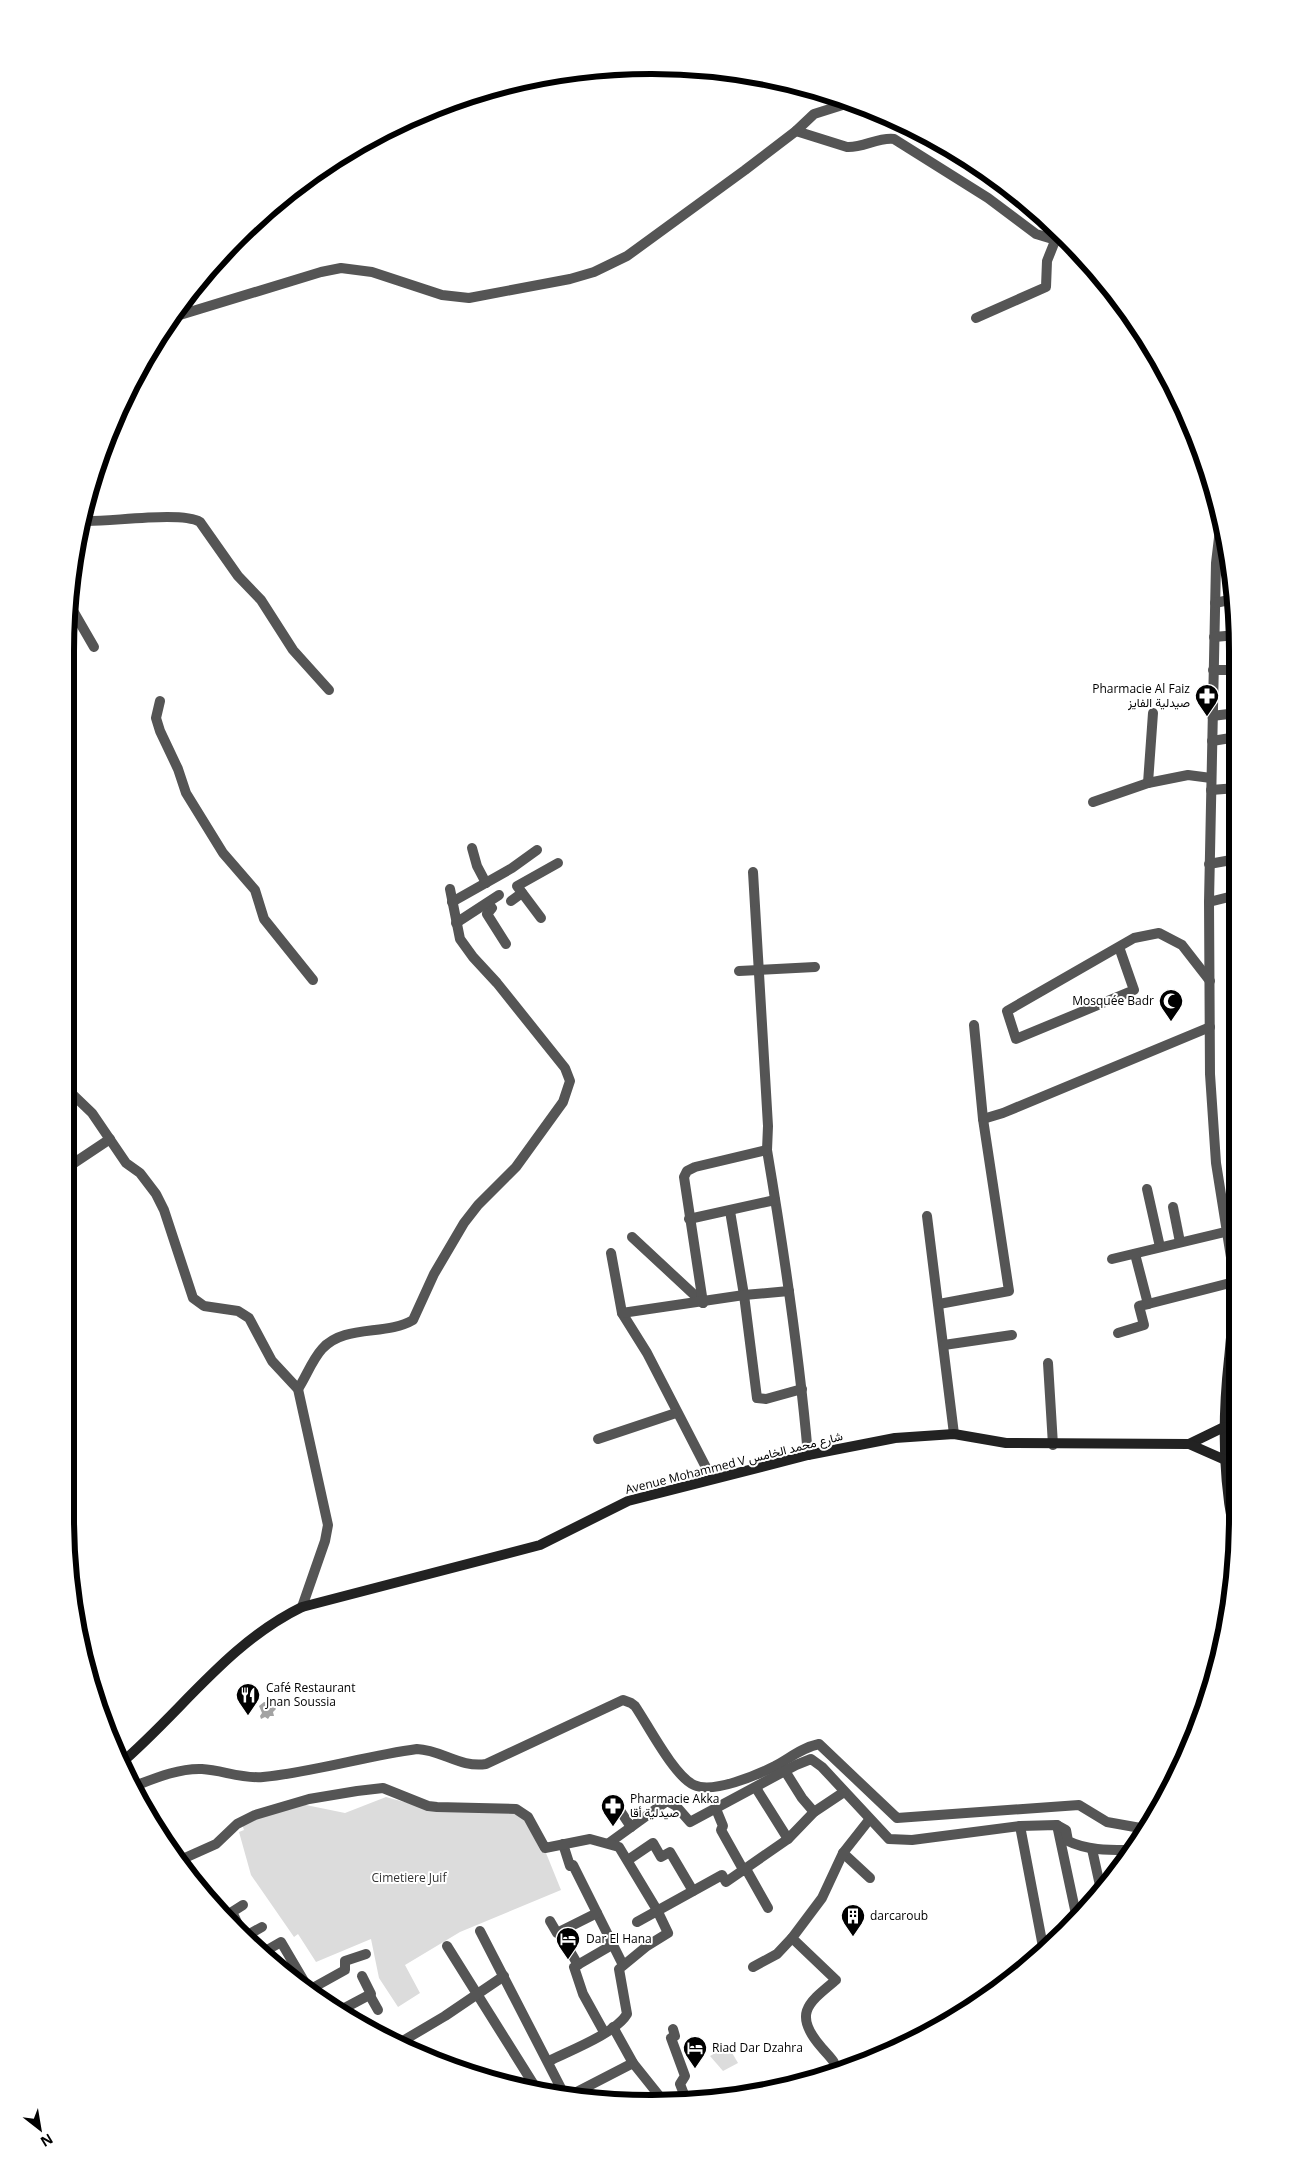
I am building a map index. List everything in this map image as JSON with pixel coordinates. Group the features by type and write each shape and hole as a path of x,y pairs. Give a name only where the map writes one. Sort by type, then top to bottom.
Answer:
{"main road":[{"path":"1229,1391 1224,1427 1223,1459 1229,1510"},
{"name":"Avenue Mohammed V شارع محمد الخامس","path":"1190,1444 1224,1427"},
{"name":"Avenue Mohammed V شارع محمد الخامس","path":"127,1758 230,1656 269,1626 302,1607 540,1545 620,1504 808,1455 895,1438 954,1434 1006,1442 1053,1445 1190,1444 1223,1459"}],"street":[{"path":"183,314 321,272 341,268 372,272 442,295 469,298 570,279 594,272 628,256 796,131 814,114 841,106"},
{"path":"796,131 847,147 854,147 886,138 894,139 988,198 1029,230 1059,242"},
{"path":"976,318 1046,287 1047,261 1054,241"},
{"path":"89,521 171,518 192,519 200,522 238,576 260,600 293,650 328,690"},
{"path":"1219,545 1215,603 1209,864 1210,1074 1216,1164 1229,1254"},
{"path":"1215,603 1227,601"},
{"path":"75,614 94,647"},
{"path":"1214,637 1229,636"},
{"path":"1213,670 1229,670"},
{"path":"160,701 156,718 186,793 224,853 255,890 264,919 313,980"},
{"path":"1212,716 1229,713"},
{"path":"1148,783 1153,714"},
{"path":"1212,740 1229,739"},
{"path":"1093,802 1148,783 1188,775 1211,778"},
{"path":"1211,790 1229,789"},
{"path":"472,848 477,866 486,883"},
{"path":"452,902 512,868 537,850"},
{"path":"1209,864 1229,860"},
{"path":"541,918 517,886 558,863"},
{"path":"753,872 768,1126 767,1150 789,1291 802,1389 808,1455"},
{"path":"298,1389 320,1350 330,1342 367,1330 407,1324 413,1320 423,1303 434,1274 464,1223 528,1152 563,1102 569,1088 570,1081 565,1068 460,939 450,889"},
{"path":"511,901 522,893"},
{"path":"456,923 499,895"},
{"path":"1209,902 1229,897"},
{"path":"488,903 492,908 487,914 506,944"},
{"path":"1119,947 1134,990 1016,1039 1007,1011 1134,938 1159,933 1169,937 1182,945 1210,982"},
{"path":"739,971 815,967"},
{"path":"938,1304 1009,1291 983,1119 974,1025"},
{"path":"983,1119 1003,1113 1210,1027"},
{"path":"74,1096 92,1113 126,1162 140,1173 156,1194 164,1210 194,1298 204,1306 238,1311 249,1318 272,1361 298,1389 328,1525 322,1549 302,1607"},
{"path":"74,1103 79,1101"},
{"path":"74,1163 110,1139"},
{"path":"703,1303 684,1177 687,1171 695,1167 767,1150"},
{"path":"1147,1188 1160,1248"},
{"path":"689,1219 776,1200"},
{"path":"1173,1207 1180,1242"},
{"path":"730,1211 744,1295 757,1398 766,1399 802,1389"},
{"path":"928,1216 954,1434"},
{"path":"1112,1259 1225,1232"},
{"path":"632,1237 703,1303"},
{"path":"611,1253 622,1313 647,1353 676,1413 712,1479"},
{"path":"1135,1254 1148,1304"},
{"path":"1118,1333 1144,1325 1139,1306 1229,1283"},
{"path":"622,1313 703,1303 744,1295 789,1291"},
{"path":"944,1345 1012,1334"},
{"path":"1048,1363 1053,1445"},
{"path":"598,1439 676,1413"},
{"path":"139,1784 161,1776 201,1769 258,1778 298,1773 417,1749 431,1751 460,1763 486,1764 623,1700 631,1702 635,1706 684,1778 696,1786 708,1788 744,1779 774,1766 804,1747 818,1744 897,1818 1079,1805 1107,1822 1138,1828"},
{"path":"609,1843 667,1801 676,1806 690,1822 716,1810 807,1760 814,1760 885,1837 901,1841 1020,1826 1057,1825 1066,1830 1068,1841 1092,1849 1124,1850"},
{"path":"786,1771 802,1798 814,1812"},
{"path":"185,1858 216,1844 237,1824 255,1815 309,1799 383,1788 428,1806 516,1809 528,1817 545,1848 590,1839 619,1847 658,1910 668,1933 618,1969 627,2014 608,2030 549,2061"},
{"path":"756,1788 788,1839"},
{"path":"637,1922 722,1875 726,1882 788,1839 814,1812 844,1792"},
{"path":"614,1800 631,1827"},
{"path":"716,1810 723,1826 722,1830 768,1908"},
{"path":"754,1967 777,1954 792,1938 822,1898 843,1853 869,1820"},
{"path":"1057,1825 1075,1910"},
{"path":"1020,1826 1042,1943"},
{"path":"628,1860 653,1843 661,1857 670,1852 693,1892"},
{"path":"563,1844 570,1866 573,1866 623,1965"},
{"path":"1092,1849 1101,1879"},
{"path":"843,1853 870,1878"},
{"path":"230,1912 243,1905"},
{"path":"559,1932 597,1913"},
{"path":"550,1921 556,1933 559,1932 578,1964"},
{"path":"251,1934 262,1927"},
{"path":"480,1930 561,2088"},
{"path":"792,1938 836,1980 810,2002 806,2020 816,2041 837,2065"},
{"path":"268,1949 281,1942 301,1977"},
{"path":"612,1945 574,1966 583,1994 608,2030 658,2095"},
{"path":"447,1946 533,2083"},
{"path":"317,1988 345,1970 345,1961 366,1954"},
{"path":"346,2008 372,1994 362,1976"},
{"path":"405,2040 504,1976"},
{"path":"369,1994 378,2010"},
{"path":"673,2029 675,2036 671,2038 685,2076 680,2084 683,2094"},
{"path":"580,2090 633,2063"}],"green space":[{"name":"Cimetiere Juif","path":"386,1797 426,1808 522,1814 541,1852 546,1853 561,1890 460,1932 405,1965 420,1993 398,2007 379,1978 371,1939 316,1962 298,1934 294,1937 251,1875 239,1832 244,1830 242,1824 301,1804 345,1813"},
{"path":"728,2046 738,2063 723,2071 710,2056"}],"shaded area":[{"path":"264,1702 271,1703 276,1709 273,1712 274,1716 270,1716 268,1719 265,1717 261,1719 260,1716 262,1713 259,1706"}],"place":[{"name":"Pharmacie Al Faiz صيدلية الفايز","path":"1207,717"},
{"name":"Mosquée Badr","path":"1171,1022"},
{"name":"Café Restaurant Jnan Soussia","path":"248,1716"},
{"name":"Pharmacie Akka صيدلية أقا","path":"613,1827"},
{"name":"darcaroub","path":"853,1937"},
{"name":"Dar El Hana","path":"568,1960"},
{"name":"Riad Dar Dzahra","path":"695,2069"}]}
